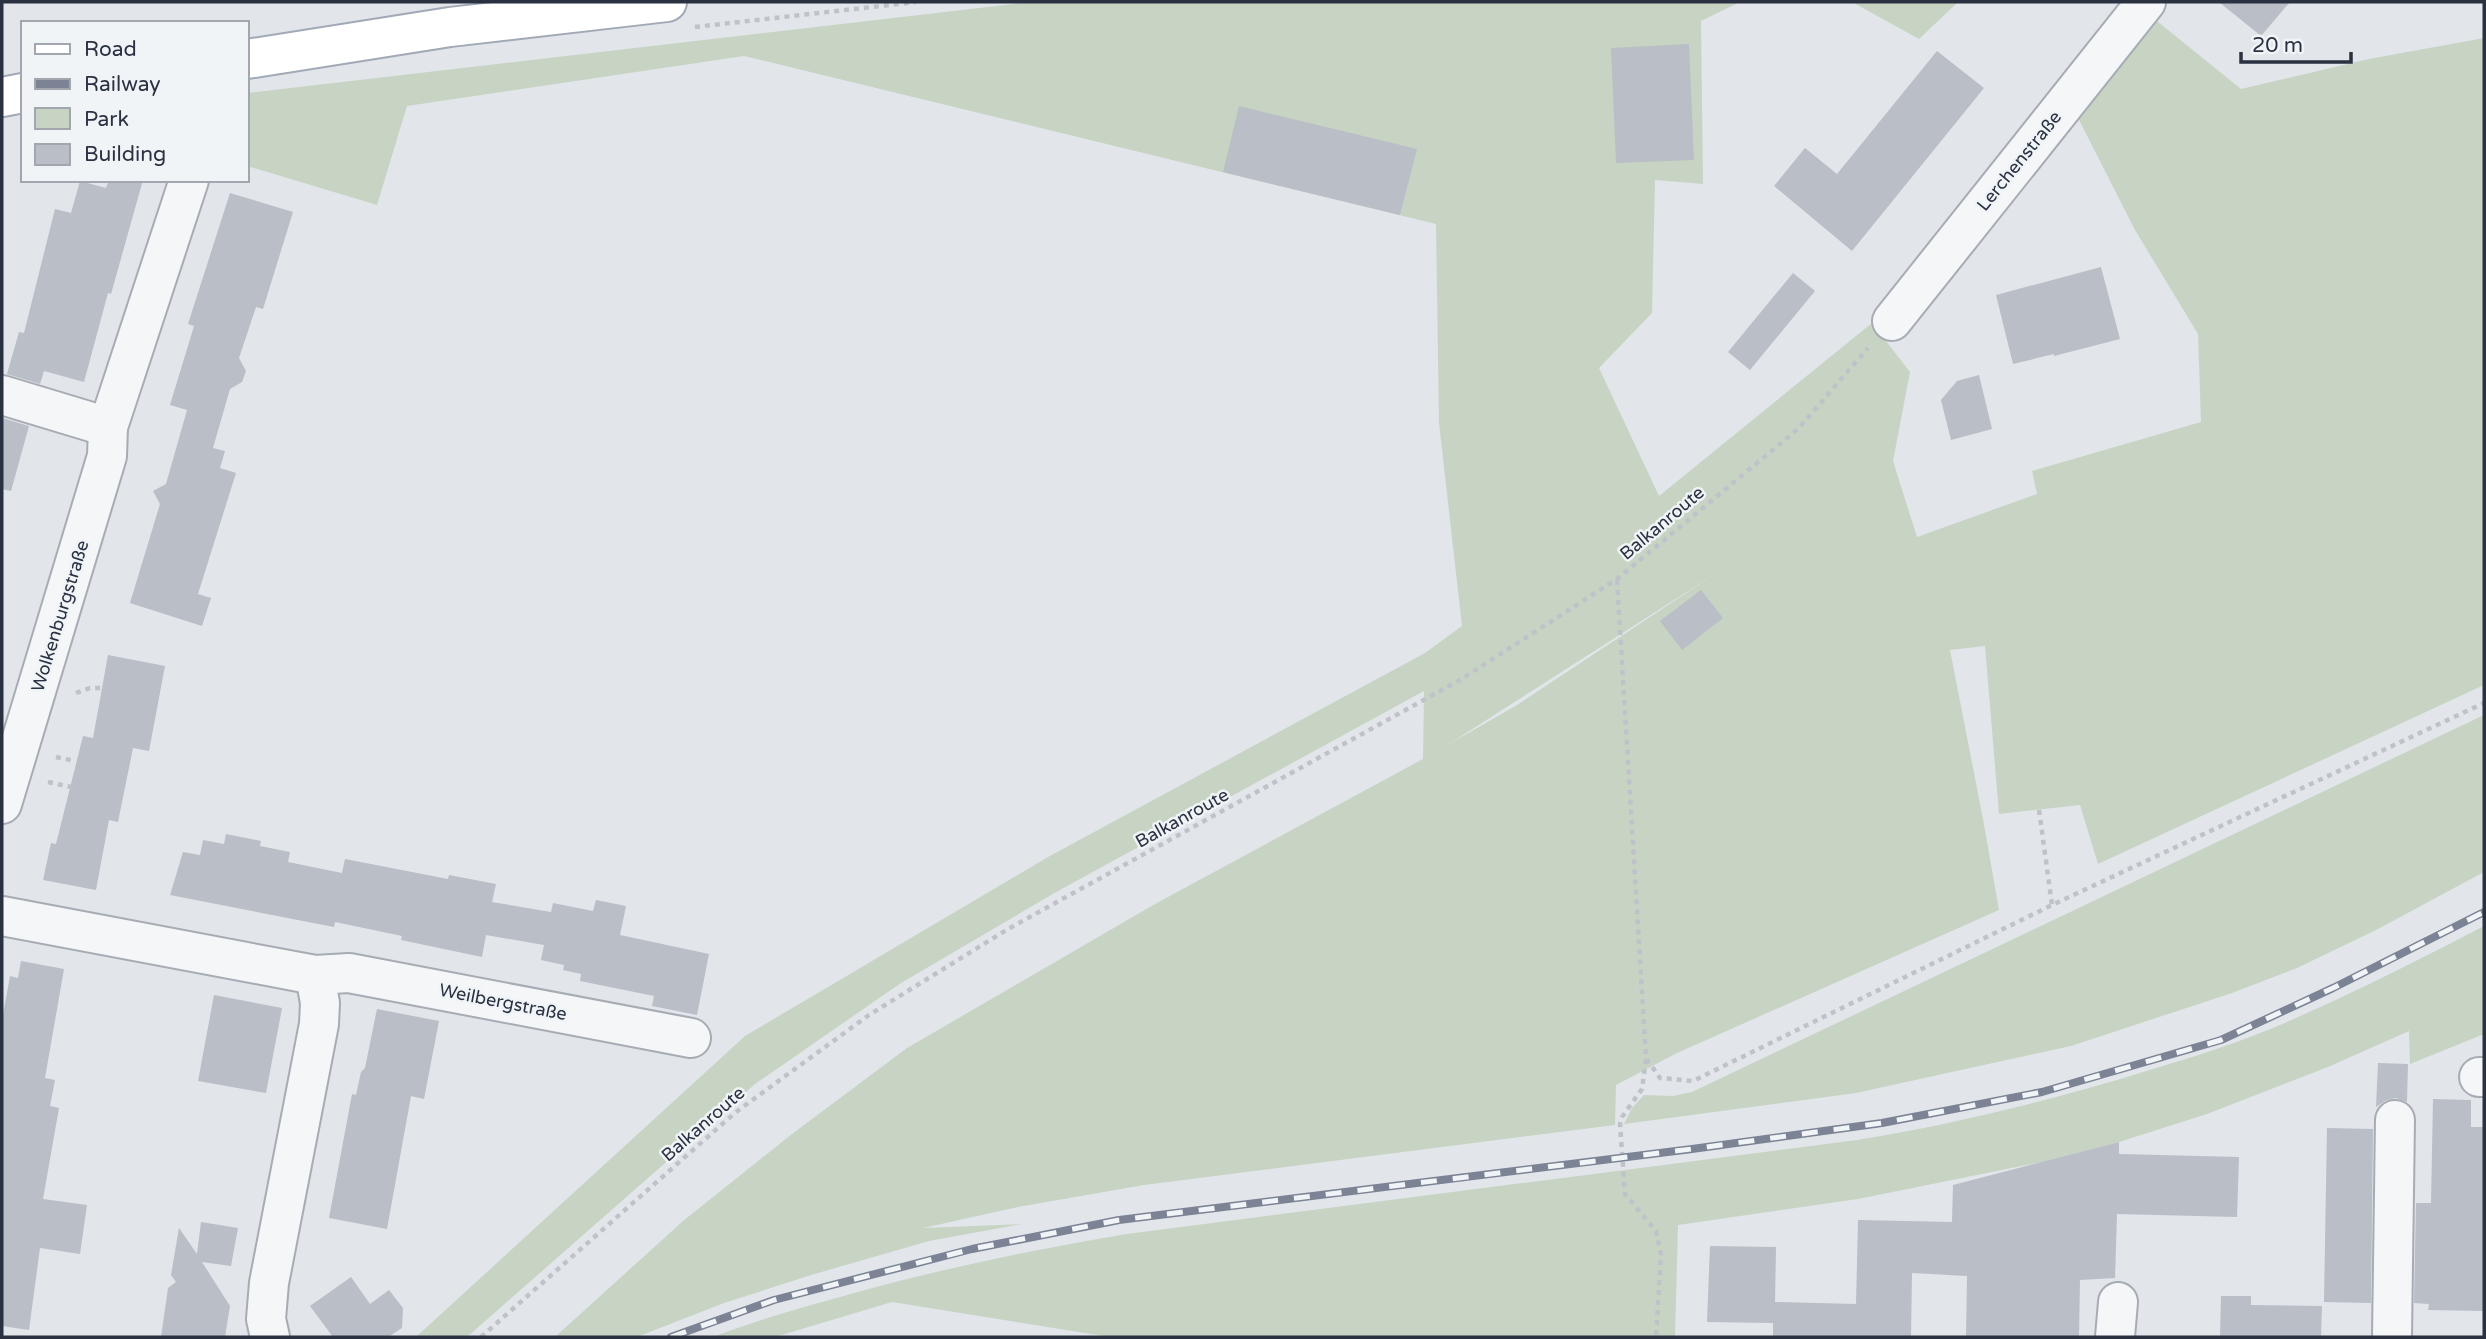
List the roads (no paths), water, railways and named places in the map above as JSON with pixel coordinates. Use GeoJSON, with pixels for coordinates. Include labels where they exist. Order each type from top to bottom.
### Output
{"type":"FeatureCollection","features":[{"type":"Feature","properties":{"kind":"main road"},"geometry":{"type":"LineString","coordinates":[[248,59],[450,27],[667,2]]}},
{"type":"Feature","properties":{"kind":"main road"},"geometry":{"type":"LineString","coordinates":[[2,97],[21,93]]}},
{"type":"Feature","properties":{"kind":"street","name":"Lerchenstraße"},"geometry":{"type":"LineString","coordinates":[[1892,321],[2146,2]]}},
{"type":"Feature","properties":{"kind":"street","name":"Wolkenburgstraße"},"geometry":{"type":"LineString","coordinates":[[2,804],[107,456],[108,426],[188,182]]}},
{"type":"Feature","properties":{"kind":"street"},"geometry":{"type":"LineString","coordinates":[[2,395],[108,426]]}},
{"type":"Feature","properties":{"kind":"street","name":"Weilbergstraße"},"geometry":{"type":"LineString","coordinates":[[2,916],[315,975],[349,973],[691,1038]]}},
{"type":"Feature","properties":{"kind":"street"},"geometry":{"type":"LineString","coordinates":[[270,1337],[266,1319],[269,1283],[319,1024],[320,1003],[315,975]]}},
{"type":"Feature","properties":{"kind":"street"},"geometry":{"type":"LineString","coordinates":[[2392,1337],[2395,1120]]}},
{"type":"Feature","properties":{"kind":"railway"},"geometry":{"type":"LineString","coordinates":[[671,1337],[774,1300],[972,1249],[1119,1220],[1882,1123],[2042,1092],[2221,1040],[2333,988],[2484,912]]}}]}
